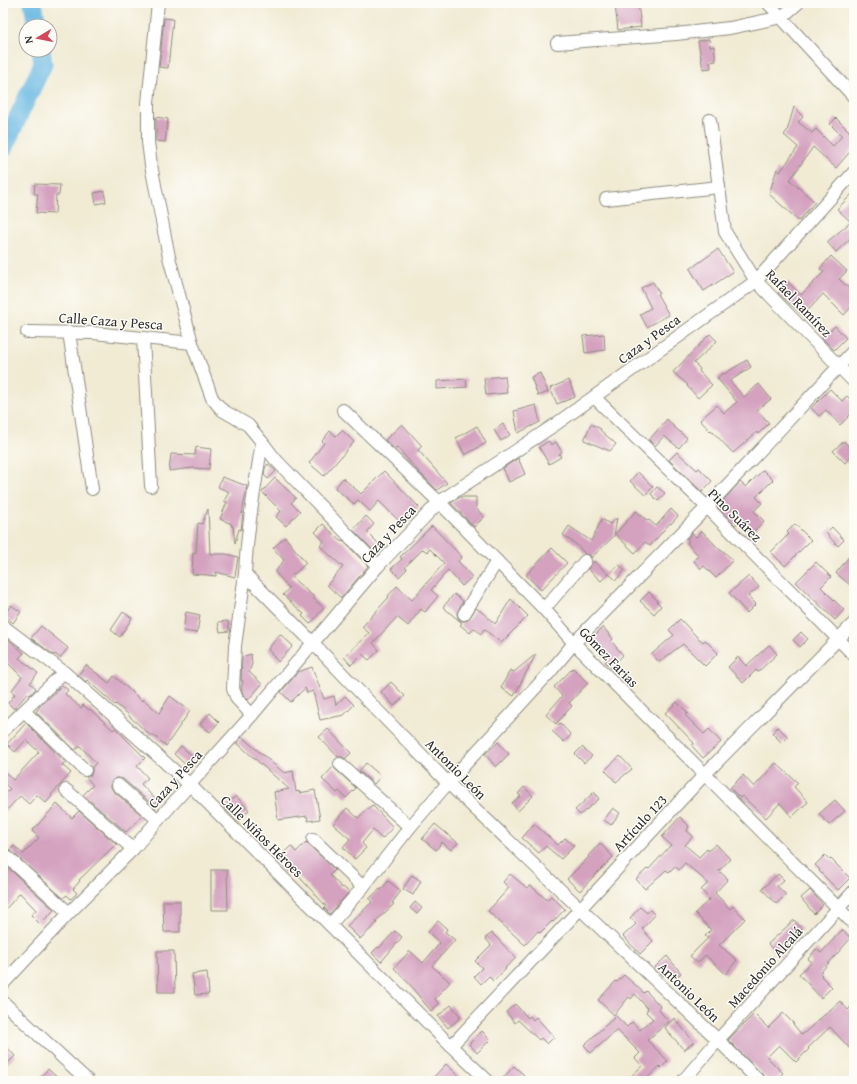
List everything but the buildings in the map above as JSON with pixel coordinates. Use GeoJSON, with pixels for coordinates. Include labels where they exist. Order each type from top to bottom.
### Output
{"type":"FeatureCollection","features":[{"type":"Feature","properties":{"kind":"street"},"geometry":{"type":"LineString","coordinates":[[158,3],[148,103],[148,142],[151,165],[169,257],[192,343],[212,398],[222,410],[248,425],[275,459],[378,566]]}},
{"type":"Feature","properties":{"kind":"street"},"geometry":{"type":"LineString","coordinates":[[768,3],[854,98]]}},
{"type":"Feature","properties":{"kind":"street"},"geometry":{"type":"LineString","coordinates":[[557,43],[676,34],[730,28],[782,17],[798,3]]}},
{"type":"Feature","properties":{"kind":"street","name":"Rafael Ramírez"},"geometry":{"type":"LineString","coordinates":[[710,120],[725,232],[756,281],[854,382]]}},
{"type":"Feature","properties":{"kind":"street","name":"Caza y Pesca"},"geometry":{"type":"LineString","coordinates":[[3,984],[69,913],[133,849],[189,784],[252,716],[378,566],[439,502],[556,424],[756,281],[854,172]]}},
{"type":"Feature","properties":{"kind":"street"},"geometry":{"type":"LineString","coordinates":[[606,198],[719,187]]}},
{"type":"Feature","properties":{"kind":"street","name":"Calle Caza y Pesca"},"geometry":{"type":"LineString","coordinates":[[27,332],[94,333],[192,343]]}},
{"type":"Feature","properties":{"kind":"street"},"geometry":{"type":"LineString","coordinates":[[69,332],[92,489]]}},
{"type":"Feature","properties":{"kind":"street"},"geometry":{"type":"LineString","coordinates":[[143,338],[151,486]]}},
{"type":"Feature","properties":{"kind":"street"},"geometry":{"type":"LineString","coordinates":[[330,925],[448,783],[550,672],[574,643],[707,507],[854,350]]}},
{"type":"Feature","properties":{"kind":"street","name":"Pino Suárez"},"geometry":{"type":"LineString","coordinates":[[594,397],[707,507],[854,655]]}},
{"type":"Feature","properties":{"kind":"street","name":"Gómez Farias"},"geometry":{"type":"LineString","coordinates":[[343,410],[439,502],[544,609],[574,643],[854,924]]}},
{"type":"Feature","properties":{"kind":"street"},"geometry":{"type":"LineString","coordinates":[[252,716],[237,699],[233,689],[235,646],[245,574],[246,550],[262,442]]}},
{"type":"Feature","properties":{"kind":"street"},"geometry":{"type":"LineString","coordinates":[[464,614],[497,561]]}},
{"type":"Feature","properties":{"kind":"street"},"geometry":{"type":"LineString","coordinates":[[544,609],[585,561]]}},
{"type":"Feature","properties":{"kind":"street","name":"Antonio León"},"geometry":{"type":"LineString","coordinates":[[245,574],[448,783],[718,1040],[759,1081]]}},
{"type":"Feature","properties":{"kind":"street","name":"Artículo 123"},"geometry":{"type":"LineString","coordinates":[[451,1046],[705,774],[854,624]]}},
{"type":"Feature","properties":{"kind":"street","name":"Calle Niños Héroes"},"geometry":{"type":"LineString","coordinates":[[3,626],[8,637],[64,672],[189,784],[451,1046],[488,1081]]}},
{"type":"Feature","properties":{"kind":"street"},"geometry":{"type":"LineString","coordinates":[[3,731],[64,672]]}},
{"type":"Feature","properties":{"kind":"street"},"geometry":{"type":"LineString","coordinates":[[24,711],[85,770]]}},
{"type":"Feature","properties":{"kind":"street"},"geometry":{"type":"LineString","coordinates":[[340,764],[410,827]]}},
{"type":"Feature","properties":{"kind":"street"},"geometry":{"type":"LineString","coordinates":[[118,785],[158,820]]}},
{"type":"Feature","properties":{"kind":"street"},"geometry":{"type":"LineString","coordinates":[[66,790],[133,849]]}},
{"type":"Feature","properties":{"kind":"street"},"geometry":{"type":"LineString","coordinates":[[313,839],[363,887]]}},
{"type":"Feature","properties":{"kind":"street"},"geometry":{"type":"LineString","coordinates":[[3,853],[69,913]]}},
{"type":"Feature","properties":{"kind":"street","name":"Macedonio Alcalá"},"geometry":{"type":"LineString","coordinates":[[683,1081],[718,1040],[854,892]]}},
{"type":"Feature","properties":{"kind":"street"},"geometry":{"type":"LineString","coordinates":[[3,1002],[88,1081]]}},
{"type":"Feature","properties":{"kind":"waterway"},"geometry":{"type":"LineString","coordinates":[[33,3],[36,18]]}},
{"type":"Feature","properties":{"kind":"waterway"},"geometry":{"type":"LineString","coordinates":[[3,149],[43,64],[42,58]]}}]}
